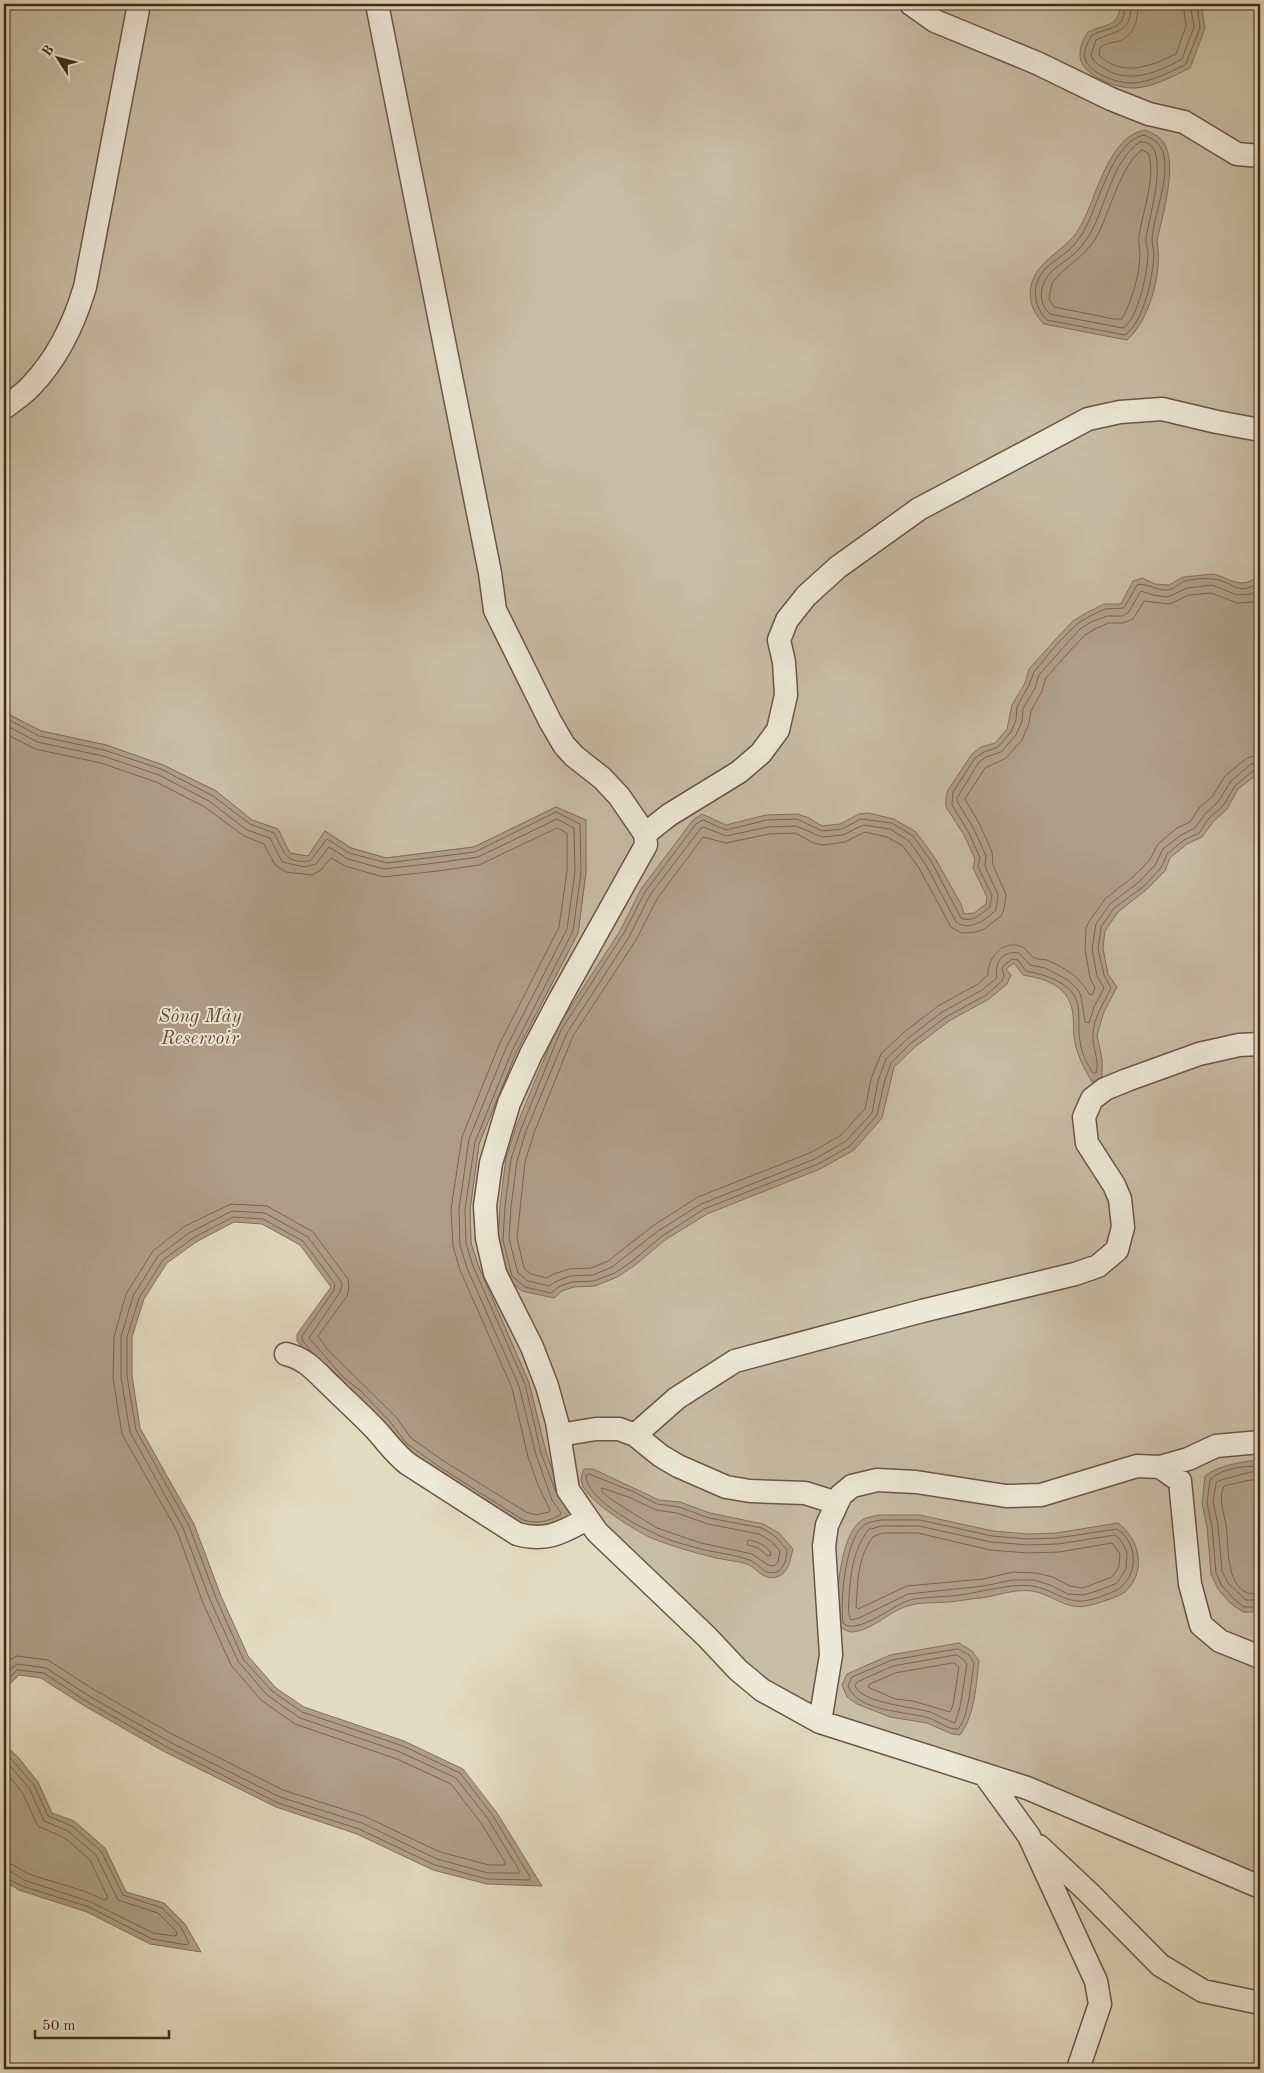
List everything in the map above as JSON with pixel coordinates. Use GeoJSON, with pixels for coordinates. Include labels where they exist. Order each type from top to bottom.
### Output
{"type":"FeatureCollection","features":[{"type":"Feature","properties":{"kind":"street"},"geometry":{"type":"LineString","coordinates":[[4,408],[31,387],[65,340],[75,319],[85,287],[139,4]]}},
{"type":"Feature","properties":{"kind":"street"},"geometry":{"type":"LineString","coordinates":[[378,4],[490,573],[495,610],[564,745],[619,796],[645,834],[646,845],[560,999],[531,1054],[509,1103],[491,1163],[485,1206],[486,1238],[495,1273],[532,1346],[547,1386],[559,1434],[568,1490],[598,1532],[707,1637],[720,1652],[762,1690],[820,1722],[1027,1788],[1260,1888]]}},
{"type":"Feature","properties":{"kind":"street"},"geometry":{"type":"LineString","coordinates":[[911,4],[935,21],[1037,63],[1111,98],[1149,114],[1184,122],[1236,154],[1260,156]]}},
{"type":"Feature","properties":{"kind":"street"},"geometry":{"type":"LineString","coordinates":[[645,834],[669,815],[739,772],[761,753],[778,730],[786,695],[784,662],[779,640],[787,620],[806,596],[838,567],[918,509],[1088,420],[1120,412],[1162,409],[1260,430]]}},
{"type":"Feature","properties":{"kind":"street"},"geometry":{"type":"LineString","coordinates":[[635,1435],[677,1398],[736,1361],[922,1311],[1075,1274],[1098,1266],[1117,1250],[1123,1227],[1120,1199],[1114,1184],[1087,1143],[1084,1117],[1092,1099],[1105,1089],[1199,1054],[1260,1044]]}},
{"type":"Feature","properties":{"kind":"street"},"geometry":{"type":"LineString","coordinates":[[286,1354],[302,1359],[311,1365],[380,1434],[395,1454],[517,1534],[533,1538],[549,1536],[587,1519]]}},
{"type":"Feature","properties":{"kind":"street"},"geometry":{"type":"LineString","coordinates":[[559,1434],[596,1429],[619,1429],[635,1435],[661,1456],[726,1487],[758,1492],[805,1493],[838,1503]]}},
{"type":"Feature","properties":{"kind":"street"},"geometry":{"type":"LineString","coordinates":[[820,1722],[831,1655],[824,1546],[827,1525],[841,1495],[852,1486],[877,1480],[916,1482],[1006,1496],[1041,1495],[1137,1466],[1160,1467],[1188,1460],[1216,1446],[1260,1442]]}},
{"type":"Feature","properties":{"kind":"street"},"geometry":{"type":"LineString","coordinates":[[1160,1467],[1180,1481],[1190,1584],[1201,1625],[1220,1641],[1260,1656]]}},
{"type":"Feature","properties":{"kind":"street"},"geometry":{"type":"LineString","coordinates":[[984,1774],[1029,1836],[1160,1965],[1203,1991],[1260,2003]]}},
{"type":"Feature","properties":{"kind":"street"},"geometry":{"type":"LineString","coordinates":[[1029,1836],[1096,1981],[1100,2004],[1078,2069]]}},
{"type":"Feature","properties":{"kind":"shaded area"},"geometry":{"type":"Polygon","coordinates":[[[4,4],[1260,4],[1260,1881],[852,1726],[765,1685],[555,1478],[546,1452],[529,1383],[478,1265],[471,1243],[470,1209],[479,1144],[516,1053],[578,933],[586,872],[585,820],[556,807],[474,847],[386,858],[351,848],[325,831],[308,857],[289,853],[278,829],[252,820],[216,791],[163,765],[106,745],[41,731],[4,712],[4,4]]]}},
{"type":"Feature","properties":{"kind":"water"},"geometry":{"type":"Polygon","coordinates":[[[1120,4],[1201,4],[1205,28],[1190,68],[1156,83],[1142,87],[1127,88],[1100,79],[1085,68],[1081,61],[1080,53],[1082,42],[1088,32],[1111,24],[1114,21],[1119,12],[1120,4]]]}},
{"type":"Feature","properties":{"kind":"water"},"geometry":{"type":"Polygon","coordinates":[[[1145,130],[1156,135],[1164,143],[1170,164],[1168,191],[1157,241],[1158,266],[1156,280],[1153,294],[1142,320],[1127,340],[1044,324],[1037,316],[1031,302],[1030,292],[1034,277],[1046,261],[1076,234],[1105,169],[1122,143],[1132,135],[1145,130]]]}},
{"type":"Feature","properties":{"kind":"water"},"geometry":{"type":"Polygon","coordinates":[[[1214,574],[1242,583],[1260,576],[1260,772],[1238,789],[1227,809],[1213,822],[1202,837],[1187,844],[1170,858],[1165,871],[1146,890],[1118,912],[1105,931],[1103,948],[1108,974],[1117,987],[1104,1012],[1097,1035],[1102,1059],[1102,1077],[1092,1082],[1084,1068],[1074,1040],[1071,1005],[1062,991],[1049,982],[1023,975],[1014,963],[1006,969],[1011,975],[1007,984],[989,999],[949,1021],[915,1047],[894,1067],[882,1118],[854,1150],[820,1169],[707,1214],[665,1240],[634,1266],[617,1277],[595,1286],[574,1287],[562,1291],[554,1298],[522,1291],[507,1278],[498,1240],[500,1206],[506,1158],[516,1127],[557,1028],[620,931],[641,889],[693,820],[702,814],[726,825],[766,815],[798,814],[822,826],[840,824],[859,814],[868,813],[894,819],[916,832],[935,858],[961,904],[964,914],[974,913],[986,904],[987,897],[973,868],[975,859],[964,835],[946,807],[946,797],[948,790],[972,754],[981,747],[995,743],[1007,729],[1012,705],[1025,683],[1029,669],[1073,621],[1104,604],[1121,604],[1133,581],[1142,578],[1155,584],[1169,585],[1183,577],[1214,574]]]}},
{"type":"Feature","properties":{"kind":"water","name":"Sông Mây Reservoir"},"geometry":{"type":"Polygon","coordinates":[[[4,712],[41,731],[106,745],[163,765],[216,791],[252,820],[278,829],[290,853],[308,856],[325,831],[351,848],[386,858],[474,847],[556,807],[586,820],[586,872],[578,933],[516,1053],[479,1144],[470,1209],[471,1243],[478,1265],[529,1383],[546,1452],[555,1478],[579,1519],[534,1534],[431,1476],[314,1363],[297,1341],[297,1335],[300,1330],[331,1287],[300,1245],[262,1224],[234,1222],[196,1242],[167,1263],[144,1299],[132,1337],[132,1375],[140,1428],[194,1524],[221,1596],[248,1656],[276,1688],[304,1707],[404,1741],[463,1769],[497,1813],[542,1886],[487,1884],[433,1870],[357,1834],[276,1807],[163,1751],[83,1705],[41,1678],[19,1675],[4,1690],[4,712]]]}},
{"type":"Feature","properties":{"kind":"water"},"geometry":{"type":"Polygon","coordinates":[[[1260,1461],[1260,1612],[1243,1612],[1230,1603],[1218,1589],[1211,1574],[1207,1527],[1202,1503],[1205,1476],[1231,1464],[1260,1461]]]}},
{"type":"Feature","properties":{"kind":"water"},"geometry":{"type":"Polygon","coordinates":[[[584,1469],[593,1469],[659,1500],[680,1502],[710,1513],[763,1524],[779,1533],[793,1549],[788,1566],[781,1575],[772,1578],[764,1576],[747,1564],[693,1552],[646,1536],[593,1499],[581,1482],[584,1469]]]}},
{"type":"Feature","properties":{"kind":"water"},"geometry":{"type":"Polygon","coordinates":[[[880,1515],[920,1515],[993,1531],[1028,1534],[1056,1533],[1118,1523],[1126,1530],[1136,1547],[1138,1566],[1132,1584],[1125,1592],[1090,1605],[1072,1606],[1032,1591],[1015,1591],[987,1597],[911,1605],[896,1611],[868,1628],[853,1632],[839,1626],[838,1586],[840,1570],[848,1540],[854,1528],[864,1519],[880,1515]]]}},
{"type":"Feature","properties":{"kind":"water"},"geometry":{"type":"Polygon","coordinates":[[[959,1643],[972,1651],[979,1661],[972,1709],[960,1735],[952,1734],[927,1723],[890,1717],[857,1704],[847,1697],[842,1685],[847,1674],[890,1655],[959,1643]]]}},
{"type":"Feature","properties":{"kind":"water"},"geometry":{"type":"Polygon","coordinates":[[[4,1744],[18,1757],[38,1782],[52,1813],[74,1821],[105,1848],[126,1892],[164,1903],[185,1924],[201,1952],[150,1944],[87,1912],[19,1890],[4,1881],[4,1744]]]}}]}
